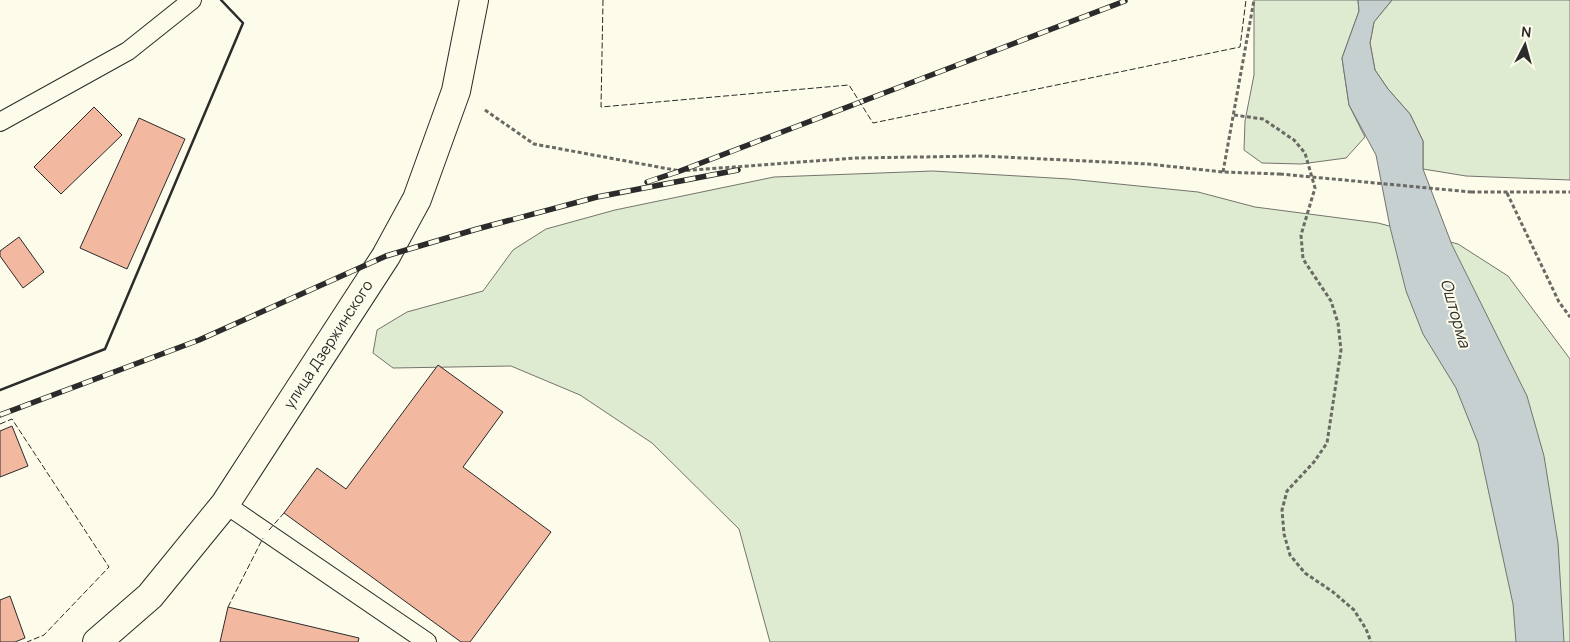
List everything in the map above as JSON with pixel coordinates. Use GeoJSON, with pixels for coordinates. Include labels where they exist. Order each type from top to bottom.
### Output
{"type":"FeatureCollection","features":[{"type":"Feature","properties":{"kind":"street","name":"улица Дзержинского"},"geometry":{"type":"LineString","coordinates":[[97,642],[150,596],[225,504],[386,256],[417,199],[456,91],[474,0]]}},
{"type":"Feature","properties":{"kind":"lane"},"geometry":{"type":"LineString","coordinates":[[0,122],[128,51],[192,0]]}},
{"type":"Feature","properties":{"kind":"lane"},"geometry":{"type":"LineString","coordinates":[[225,504],[427,642]]}},
{"type":"Feature","properties":{"kind":"path"},"geometry":{"type":"LineString","coordinates":[[1223,172],[1254,0]]}},
{"type":"Feature","properties":{"kind":"path"},"geometry":{"type":"LineString","coordinates":[[456,91],[534,144],[680,171],[854,158],[982,156],[1148,164],[1471,192],[1570,192]]}},
{"type":"Feature","properties":{"kind":"path"},"geometry":{"type":"LineString","coordinates":[[1234,114],[1264,119],[1294,140],[1305,153],[1315,188],[1301,235],[1303,259],[1331,301],[1338,323],[1341,350],[1327,443],[1314,462],[1287,492],[1282,510],[1284,534],[1290,555],[1305,574],[1333,592],[1354,610],[1366,629],[1371,642]]}},
{"type":"Feature","properties":{"kind":"path"},"geometry":{"type":"LineString","coordinates":[[1506,193],[1559,302],[1570,317]]}},
{"type":"Feature","properties":{"kind":"green space"},"geometry":{"type":"Polygon","coordinates":[[[1254,0],[1358,0],[1359,11],[1342,58],[1349,105],[1365,137],[1346,158],[1301,164],[1262,163],[1244,150],[1245,121],[1254,75],[1254,0]]]}},
{"type":"Feature","properties":{"kind":"green space"},"geometry":{"type":"Polygon","coordinates":[[[1392,0],[1570,0],[1570,180],[1466,176],[1423,169],[1423,141],[1410,114],[1388,89],[1375,70],[1370,43],[1374,22],[1392,0]]]}},
{"type":"Feature","properties":{"kind":"green space"},"geometry":{"type":"Polygon","coordinates":[[[933,171],[1069,179],[1198,192],[1255,207],[1378,223],[1458,244],[1508,276],[1570,359],[1570,642],[770,642],[739,529],[652,443],[580,395],[511,366],[393,368],[373,353],[377,330],[407,312],[483,291],[513,250],[546,229],[615,210],[774,177],[933,171]]]}},
{"type":"Feature","properties":{"kind":"water","name":"Ошторма"},"geometry":{"type":"Polygon","coordinates":[[[1358,0],[1392,0],[1374,22],[1370,43],[1375,70],[1388,89],[1410,114],[1423,141],[1423,169],[1452,245],[1527,396],[1544,456],[1558,543],[1564,642],[1516,642],[1513,604],[1478,443],[1456,388],[1423,334],[1406,291],[1390,227],[1376,155],[1349,105],[1342,58],[1359,11],[1358,0]]]}},
{"type":"Feature","properties":{"kind":"building"},"geometry":{"type":"Polygon","coordinates":[[[94,107],[122,135],[61,194],[34,167],[94,107]]]}},
{"type":"Feature","properties":{"kind":"building"},"geometry":{"type":"Polygon","coordinates":[[[139,118],[185,139],[127,269],[80,248],[139,118]]]}},
{"type":"Feature","properties":{"kind":"building"},"geometry":{"type":"Polygon","coordinates":[[[19,237],[44,272],[23,288],[0,256],[0,251],[19,237]]]}},
{"type":"Feature","properties":{"kind":"building"},"geometry":{"type":"Polygon","coordinates":[[[438,365],[503,412],[463,467],[551,532],[470,642],[461,642],[284,513],[317,468],[346,489],[438,365]]]}},
{"type":"Feature","properties":{"kind":"building"},"geometry":{"type":"Polygon","coordinates":[[[12,426],[28,466],[0,477],[0,431],[12,426]]]}},
{"type":"Feature","properties":{"kind":"building"},"geometry":{"type":"Polygon","coordinates":[[[10,596],[25,638],[15,642],[0,642],[0,600],[10,596]]]}},
{"type":"Feature","properties":{"kind":"building"},"geometry":{"type":"Polygon","coordinates":[[[228,607],[359,638],[358,642],[220,642],[228,607]]]}},
{"type":"Feature","properties":{"kind":"railway"},"geometry":{"type":"LineString","coordinates":[[647,182],[1125,1]]}},
{"type":"Feature","properties":{"kind":"railway"},"geometry":{"type":"LineString","coordinates":[[0,415],[199,340],[386,256],[597,197],[738,170]]}},
{"type":"Feature","properties":{"kind":"fence"},"geometry":{"type":"LineString","coordinates":[[603,0],[601,107],[849,85],[873,123],[1240,47],[1246,0]]}},
{"type":"Feature","properties":{"kind":"fence"},"geometry":{"type":"LineString","coordinates":[[0,424],[12,419],[109,567],[44,635],[27,642]]}},
{"type":"Feature","properties":{"kind":"fence"},"geometry":{"type":"LineString","coordinates":[[269,530],[284,513]]}},
{"type":"Feature","properties":{"kind":"fence"},"geometry":{"type":"LineString","coordinates":[[228,607],[263,538]]}},
{"type":"Feature","properties":{"kind":"wall"},"geometry":{"type":"LineString","coordinates":[[0,390],[105,349],[243,23],[221,0]]}}]}
